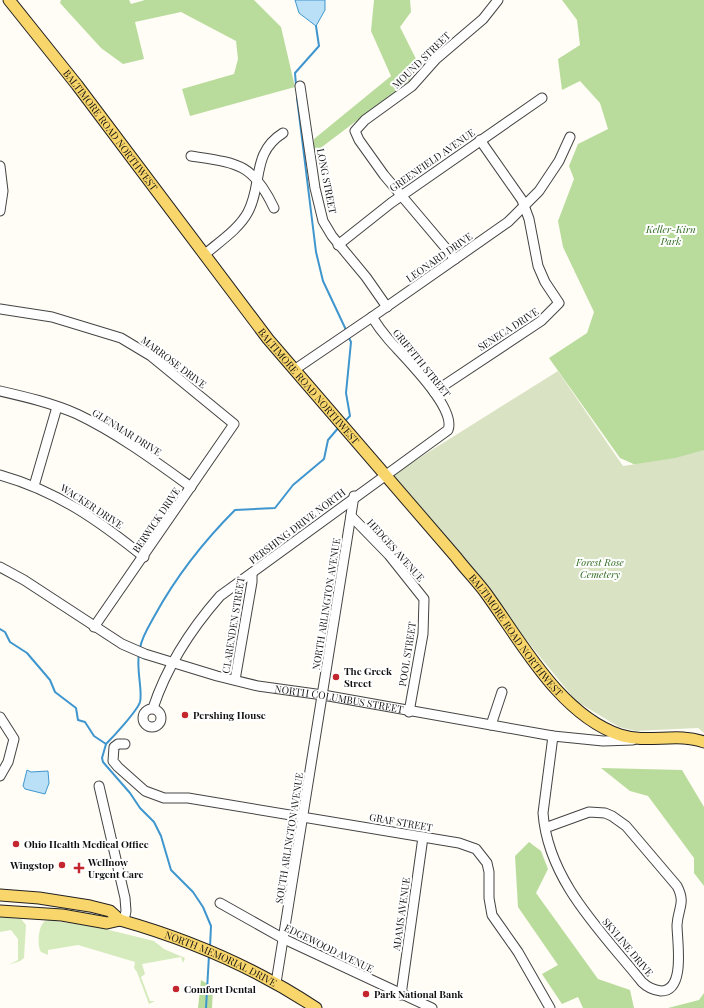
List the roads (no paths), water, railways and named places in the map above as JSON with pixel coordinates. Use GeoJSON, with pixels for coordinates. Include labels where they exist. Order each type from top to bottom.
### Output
{"type":"FeatureCollection","features":[{"type":"Feature","properties":{"kind":"main road","name":"BALTIMORE ROAD NORTHWEST"},"geometry":{"type":"LineString","coordinates":[[9,0],[77,85],[204,255],[294,370],[484,591],[531,658],[567,698],[594,722],[618,734],[638,739]]}},
{"type":"Feature","properties":{"kind":"main road","name":"NORTH COLUMBUS STREET"},"geometry":{"type":"LineString","coordinates":[[638,739],[690,738],[704,742]]}},
{"type":"Feature","properties":{"kind":"main road","name":"NORTH MEMORIAL DRIVE"},"geometry":{"type":"LineString","coordinates":[[0,895],[39,898],[90,906],[110,911],[122,921],[199,945],[226,957],[276,983],[316,1008]]}},
{"type":"Feature","properties":{"kind":"main road","name":"NORTH MEMORIAL DRIVE"},"geometry":{"type":"LineString","coordinates":[[0,911],[62,915],[107,923],[122,921]]}},
{"type":"Feature","properties":{"kind":"street","name":"MOUND STREET"},"geometry":{"type":"LineString","coordinates":[[402,195],[373,161],[355,132],[365,120],[412,86],[436,59],[483,19],[498,0]]}},
{"type":"Feature","properties":{"kind":"street","name":"LONG STREET"},"geometry":{"type":"LineString","coordinates":[[300,86],[318,202],[323,221],[338,244],[366,277],[387,307]]}},
{"type":"Feature","properties":{"kind":"street","name":"GREENFIELD AVENUE"},"geometry":{"type":"LineString","coordinates":[[338,244],[402,195],[542,98]]}},
{"type":"Feature","properties":{"kind":"street"},"geometry":{"type":"LineString","coordinates":[[204,255],[244,218],[251,204],[259,164],[272,142],[283,133]]}},
{"type":"Feature","properties":{"kind":"street","name":"LEONARD DRIVE"},"geometry":{"type":"LineString","coordinates":[[294,370],[372,318],[508,222],[525,207],[550,177],[570,137]]}},
{"type":"Feature","properties":{"kind":"street","name":"SENECA DRIVE"},"geometry":{"type":"LineString","coordinates":[[434,392],[540,321],[559,303],[545,282],[538,266],[525,207],[516,190],[480,140]]}},
{"type":"Feature","properties":{"kind":"street"},"geometry":{"type":"LineString","coordinates":[[191,156],[232,163],[248,170],[257,178],[268,194],[274,208]]}},
{"type":"Feature","properties":{"kind":"street"},"geometry":{"type":"LineString","coordinates":[[0,166],[3,186],[0,206]]}},
{"type":"Feature","properties":{"kind":"street"},"geometry":{"type":"LineString","coordinates":[[402,195],[455,259]]}},
{"type":"Feature","properties":{"kind":"street","name":"MARROSE DRIVE"},"geometry":{"type":"LineString","coordinates":[[0,309],[52,317],[120,338],[151,356],[234,424]]}},
{"type":"Feature","properties":{"kind":"street","name":"GRIFFITH STREET"},"geometry":{"type":"LineString","coordinates":[[372,318],[387,338],[434,392],[445,409],[450,425]]}},
{"type":"Feature","properties":{"kind":"street","name":"GLENMAR DRIVE"},"geometry":{"type":"LineString","coordinates":[[0,391],[58,407],[75,414],[106,430],[191,487]]}},
{"type":"Feature","properties":{"kind":"street"},"geometry":{"type":"LineString","coordinates":[[34,486],[58,407]]}},
{"type":"Feature","properties":{"kind":"street","name":"BERWICK DRIVE"},"geometry":{"type":"LineString","coordinates":[[94,627],[144,557],[234,424]]}},
{"type":"Feature","properties":{"kind":"street","name":"PERSHING DRIVE NORTH"},"geometry":{"type":"LineString","coordinates":[[153,708],[168,668],[198,623],[220,596],[354,496],[442,435],[450,425]]}},
{"type":"Feature","properties":{"kind":"street","name":"WACKER DRIVE"},"geometry":{"type":"LineString","coordinates":[[0,475],[34,486],[66,500],[114,533],[144,557]]}},
{"type":"Feature","properties":{"kind":"street","name":"NORTH ARLINGTON AVENUE"},"geometry":{"type":"LineString","coordinates":[[323,695],[354,496]]}},
{"type":"Feature","properties":{"kind":"street","name":"HEDGES AVENUE"},"geometry":{"type":"LineString","coordinates":[[351,516],[389,555],[424,599]]}},
{"type":"Feature","properties":{"kind":"street","name":"NORTH COLUMBUS STREET"},"geometry":{"type":"LineString","coordinates":[[0,567],[24,580],[94,627],[139,651],[235,680],[258,686],[323,695],[409,712],[553,736],[603,741],[638,739]]}},
{"type":"Feature","properties":{"kind":"street","name":"CLARENDEN STREET"},"geometry":{"type":"LineString","coordinates":[[235,680],[252,582],[252,573]]}},
{"type":"Feature","properties":{"kind":"street","name":"POOL STREET"},"geometry":{"type":"LineString","coordinates":[[409,712],[423,634],[424,599]]}},
{"type":"Feature","properties":{"kind":"street"},"geometry":{"type":"LineString","coordinates":[[491,725],[502,692]]}},
{"type":"Feature","properties":{"kind":"street","name":"SOUTH ARLINGTON AVENUE"},"geometry":{"type":"LineString","coordinates":[[276,983],[323,695]]}},
{"type":"Feature","properties":{"kind":"street"},"geometry":{"type":"LineString","coordinates":[[0,717],[14,739],[8,762],[0,776]]}},
{"type":"Feature","properties":{"kind":"street","name":"SKYLINE DRIVE"},"geometry":{"type":"LineString","coordinates":[[544,828],[588,812],[605,813],[612,816],[626,826],[677,886],[682,898],[677,924],[678,970],[675,982],[668,989],[656,990],[648,987],[642,982],[582,909],[557,864],[544,828],[544,804],[553,736]]}},
{"type":"Feature","properties":{"kind":"street","name":"GRAF STREET"},"geometry":{"type":"LineString","coordinates":[[124,744],[116,744],[113,752],[113,761],[144,791],[164,798],[188,798],[459,843],[476,849],[482,855],[489,872],[489,898],[492,916],[521,957],[550,1008]]}},
{"type":"Feature","properties":{"kind":"street"},"geometry":{"type":"LineString","coordinates":[[99,786],[125,898],[126,911],[122,921]]}},
{"type":"Feature","properties":{"kind":"street","name":"ADAMS AVENUE"},"geometry":{"type":"LineString","coordinates":[[401,995],[423,837]]}},
{"type":"Feature","properties":{"kind":"street","name":"EDGEWOOD AVENUE"},"geometry":{"type":"LineString","coordinates":[[220,903],[284,939],[401,995],[432,1008]]}},
{"type":"Feature","properties":{"kind":"water"},"geometry":{"type":"Polygon","coordinates":[[[295,0],[325,0],[325,10],[316,26],[299,13],[295,0]]]}},
{"type":"Feature","properties":{"kind":"water"},"geometry":{"type":"Polygon","coordinates":[[[27,770],[31,772],[48,771],[49,783],[45,794],[25,789],[23,786],[27,770]]]}},
{"type":"Feature","properties":{"kind":"waterway"},"geometry":{"type":"LineString","coordinates":[[296,85],[295,73],[319,46],[316,26]]}},
{"type":"Feature","properties":{"kind":"waterway"},"geometry":{"type":"LineString","coordinates":[[297,98],[316,252],[323,281],[347,332]]}},
{"type":"Feature","properties":{"kind":"waterway"},"geometry":{"type":"LineString","coordinates":[[344,422],[350,416],[346,393],[351,342],[348,336]]}},
{"type":"Feature","properties":{"kind":"waterway"},"geometry":{"type":"LineString","coordinates":[[140,648],[142,639],[163,600],[191,560],[212,534],[235,510],[275,508],[293,485],[324,459],[328,440],[339,427]]}},
{"type":"Feature","properties":{"kind":"waterway"},"geometry":{"type":"LineString","coordinates":[[0,629],[5,632],[10,642],[27,653],[50,680],[55,692],[76,708],[78,720],[85,722],[94,736],[106,744],[102,758],[103,762],[130,793],[140,808],[154,822],[161,836],[171,870],[193,892],[203,907],[211,926],[210,947]]}},
{"type":"Feature","properties":{"kind":"waterway"},"geometry":{"type":"LineString","coordinates":[[106,744],[130,717],[140,702],[141,692],[138,666],[139,654]]}},
{"type":"Feature","properties":{"kind":"waterway"},"geometry":{"type":"LineString","coordinates":[[206,1008],[209,955]]}},
{"type":"Feature","properties":{"kind":"place","name":"The Greek Street"},"geometry":{"type":"Point","coordinates":[336,677]}},
{"type":"Feature","properties":{"kind":"place","name":"Pershing House"},"geometry":{"type":"Point","coordinates":[185,715]}},
{"type":"Feature","properties":{"kind":"place","name":"Ohio Health Medical Office"},"geometry":{"type":"Point","coordinates":[16,844]}},
{"type":"Feature","properties":{"kind":"place","name":"Wingstop"},"geometry":{"type":"Point","coordinates":[62,865]}},
{"type":"Feature","properties":{"kind":"place","name":"Wellnow Urgent Care"},"geometry":{"type":"Point","coordinates":[79,868]}},
{"type":"Feature","properties":{"kind":"place","name":"Comfort Dental"},"geometry":{"type":"Point","coordinates":[176,989]}},
{"type":"Feature","properties":{"kind":"place","name":"Park National Bank"},"geometry":{"type":"Point","coordinates":[366,994]}},
{"type":"Feature","properties":{"kind":"park label","name":"Keller-Kirn Park"},"geometry":{"type":"Point","coordinates":[671,234]}},
{"type":"Feature","properties":{"kind":"park label","name":"Forest Rose Cemetery"},"geometry":{"type":"Point","coordinates":[600,568]}}]}
